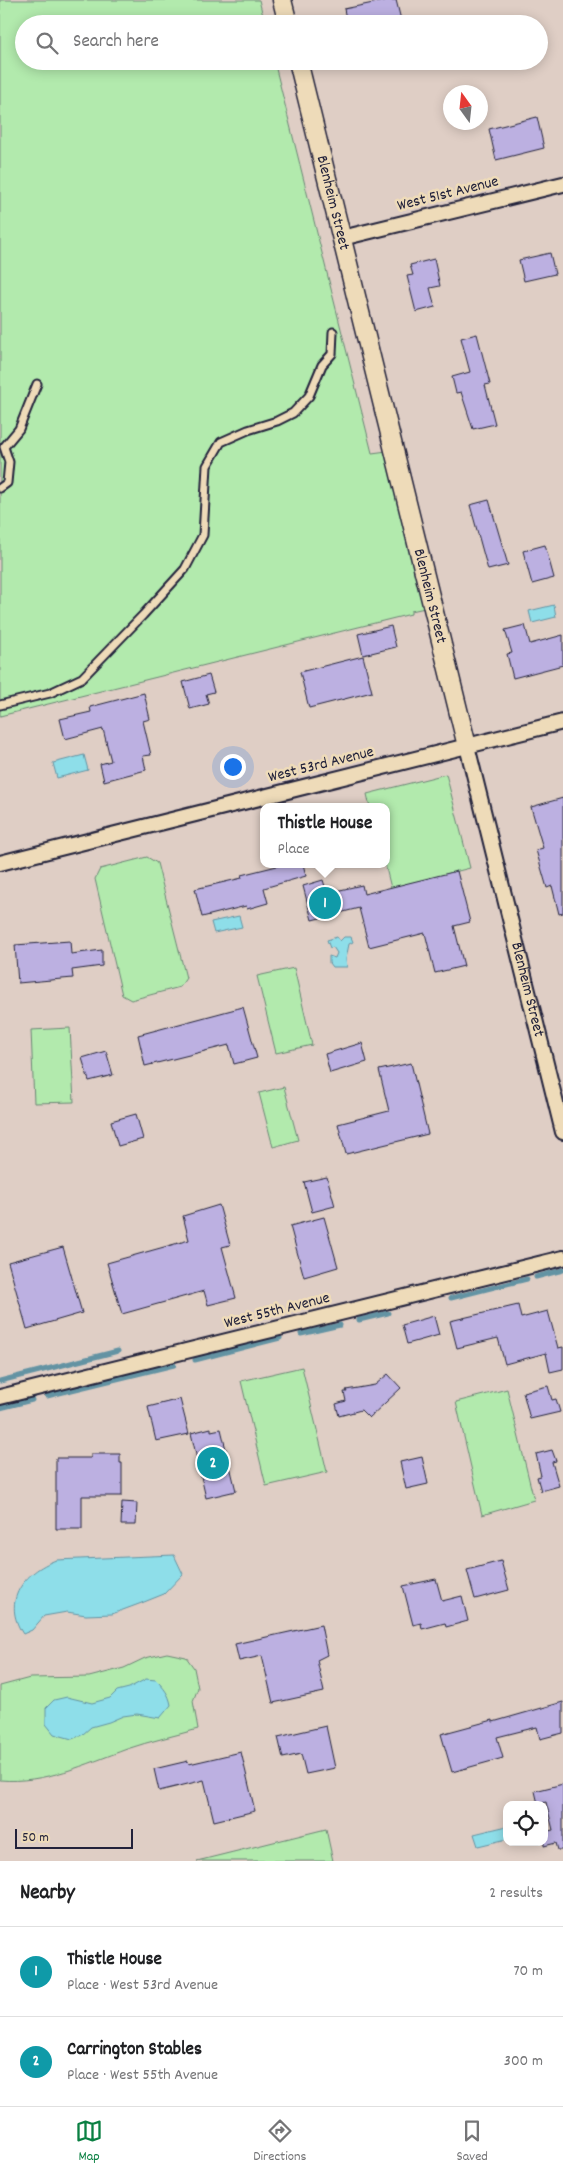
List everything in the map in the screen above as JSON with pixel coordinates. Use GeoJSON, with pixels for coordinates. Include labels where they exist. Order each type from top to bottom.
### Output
{"type":"FeatureCollection","features":[{"type":"Feature","properties":{"kind":"street"},"geometry":{"type":"LineString","coordinates":[[282,0],[286,15]]}},
{"type":"Feature","properties":{"kind":"street","name":"Blenheim Street"},"geometry":{"type":"LineString","coordinates":[[300,70],[563,1132]]}},
{"type":"Feature","properties":{"kind":"street","name":"West 51st Avenue"},"geometry":{"type":"LineString","coordinates":[[342,238],[563,184]]}},
{"type":"Feature","properties":{"kind":"street","name":"West 53rd Avenue"},"geometry":{"type":"LineString","coordinates":[[0,863],[563,722]]}},
{"type":"Feature","properties":{"kind":"street","name":"West 55th Avenue"},"geometry":{"type":"LineString","coordinates":[[0,1397],[563,1258]]}},
{"type":"Feature","properties":{"kind":"lane"},"geometry":{"type":"LineString","coordinates":[[0,705],[50,693],[82,678],[185,569],[203,536],[207,466],[221,442],[293,413],[309,396],[322,365],[332,354],[333,332]]}},
{"type":"Feature","properties":{"kind":"lane"},"geometry":{"type":"LineString","coordinates":[[0,488],[7,484],[9,462],[4,447],[18,428],[37,384]]}},
{"type":"Feature","properties":{"kind":"green space"},"geometry":{"type":"Polygon","coordinates":[[[0,0],[259,0],[263,15],[15,15],[15,70],[276,70],[372,453],[387,451],[425,608],[411,611],[411,614],[0,716],[0,0]]]}},
{"type":"Feature","properties":{"kind":"green space"},"geometry":{"type":"Polygon","coordinates":[[[446,774],[470,868],[391,888],[386,868],[390,868],[390,803],[369,803],[367,794],[446,774]]]}},
{"type":"Feature","properties":{"kind":"green space"},"geometry":{"type":"Polygon","coordinates":[[[147,857],[157,863],[186,978],[180,987],[131,1000],[122,995],[95,879],[100,869],[147,857]]]}},
{"type":"Feature","properties":{"kind":"green space"},"geometry":{"type":"Polygon","coordinates":[[[294,968],[312,1045],[276,1053],[257,976],[294,968]]]}},
{"type":"Feature","properties":{"kind":"green space"},"geometry":{"type":"Polygon","coordinates":[[[70,1028],[74,1102],[34,1103],[31,1030],[70,1028]]]}},
{"type":"Feature","properties":{"kind":"green space"},"geometry":{"type":"Polygon","coordinates":[[[284,1087],[298,1140],[273,1147],[259,1093],[284,1087]]]}},
{"type":"Feature","properties":{"kind":"green space"},"geometry":{"type":"Polygon","coordinates":[[[302,1367],[327,1472],[266,1486],[241,1381],[302,1367]]]}},
{"type":"Feature","properties":{"kind":"green space"},"geometry":{"type":"Polygon","coordinates":[[[507,1389],[534,1500],[482,1515],[456,1402],[507,1389]]]}},
{"type":"Feature","properties":{"kind":"green space"},"geometry":{"type":"Polygon","coordinates":[[[167,1653],[186,1657],[194,1668],[198,1688],[193,1701],[198,1729],[136,1746],[65,1772],[33,1779],[0,1780],[0,1686],[30,1678],[89,1677],[124,1668],[145,1658],[167,1653]]]}},
{"type":"Feature","properties":{"kind":"green space"},"geometry":{"type":"Polygon","coordinates":[[[326,1829],[333,1861],[197,1861],[326,1829]]]}},
{"type":"Feature","properties":{"kind":"water"},"geometry":{"type":"Polygon","coordinates":[[[554,605],[556,617],[532,623],[529,611],[554,605]]]}},
{"type":"Feature","properties":{"kind":"water"},"geometry":{"type":"Polygon","coordinates":[[[84,755],[88,770],[57,778],[53,763],[84,755]]]}},
{"type":"Feature","properties":{"kind":"water"},"geometry":{"type":"Polygon","coordinates":[[[239,916],[242,927],[214,933],[211,922],[239,916]]]}},
{"type":"Feature","properties":{"kind":"water"},"geometry":{"type":"Polygon","coordinates":[[[337,937],[340,941],[344,937],[351,937],[353,942],[349,944],[346,959],[347,967],[332,967],[329,963],[329,956],[335,958],[337,953],[333,947],[330,948],[327,940],[337,937]]]}},
{"type":"Feature","properties":{"kind":"water"},"geometry":{"type":"Polygon","coordinates":[[[174,1555],[183,1574],[164,1594],[112,1614],[86,1615],[67,1612],[44,1616],[32,1630],[23,1634],[17,1622],[14,1610],[15,1599],[19,1589],[34,1572],[44,1565],[56,1560],[174,1555]]]}},
{"type":"Feature","properties":{"kind":"water"},"geometry":{"type":"Polygon","coordinates":[[[146,1679],[156,1680],[169,1698],[171,1705],[160,1718],[137,1714],[123,1716],[91,1727],[82,1735],[72,1739],[54,1734],[46,1724],[46,1708],[54,1700],[67,1697],[92,1703],[110,1698],[117,1691],[129,1688],[146,1679]]]}},
{"type":"Feature","properties":{"kind":"water"},"geometry":{"type":"Polygon","coordinates":[[[503,1827],[503,1840],[478,1846],[474,1834],[503,1827]]]}},
{"type":"Feature","properties":{"kind":"building"},"geometry":{"type":"Polygon","coordinates":[[[396,0],[400,15],[345,15],[344,9],[396,0]]]}},
{"type":"Feature","properties":{"kind":"building"},"geometry":{"type":"Polygon","coordinates":[[[537,117],[544,148],[496,160],[489,129],[537,117]]]}},
{"type":"Feature","properties":{"kind":"building"},"geometry":{"type":"Polygon","coordinates":[[[550,253],[555,274],[524,281],[519,260],[550,253]]]}},
{"type":"Feature","properties":{"kind":"building"},"geometry":{"type":"Polygon","coordinates":[[[434,259],[440,286],[430,288],[435,307],[416,312],[407,276],[413,275],[410,265],[434,259]]]}},
{"type":"Feature","properties":{"kind":"building"},"geometry":{"type":"Polygon","coordinates":[[[477,334],[490,384],[485,385],[495,424],[473,429],[461,392],[456,393],[452,377],[470,372],[461,338],[477,334]]]}},
{"type":"Feature","properties":{"kind":"building"},"geometry":{"type":"Polygon","coordinates":[[[489,500],[508,565],[488,570],[470,505],[489,500]]]}},
{"type":"Feature","properties":{"kind":"building"},"geometry":{"type":"Polygon","coordinates":[[[545,545],[554,578],[532,584],[523,551],[545,545]]]}},
{"type":"Feature","properties":{"kind":"building"},"geometry":{"type":"Polygon","coordinates":[[[525,625],[530,644],[563,635],[563,665],[513,678],[507,654],[512,653],[505,630],[525,625]]]}},
{"type":"Feature","properties":{"kind":"building"},"geometry":{"type":"Polygon","coordinates":[[[391,626],[396,647],[363,655],[358,634],[391,626]]]}},
{"type":"Feature","properties":{"kind":"building"},"geometry":{"type":"Polygon","coordinates":[[[363,656],[372,692],[309,708],[300,672],[363,656]]]}},
{"type":"Feature","properties":{"kind":"building"},"geometry":{"type":"Polygon","coordinates":[[[209,675],[214,692],[206,694],[209,704],[190,709],[183,682],[209,675]]]}},
{"type":"Feature","properties":{"kind":"building"},"geometry":{"type":"Polygon","coordinates":[[[144,693],[150,719],[143,721],[151,755],[143,756],[146,770],[104,781],[100,764],[111,761],[103,729],[65,739],[60,719],[91,712],[90,707],[144,693]]]}},
{"type":"Feature","properties":{"kind":"building"},"geometry":{"type":"Polygon","coordinates":[[[563,798],[563,913],[559,914],[552,886],[547,888],[536,850],[543,848],[531,807],[563,798]]]}},
{"type":"Feature","properties":{"kind":"building"},"geometry":{"type":"Polygon","coordinates":[[[269,868],[304,868],[306,876],[264,888],[268,903],[247,909],[246,906],[202,917],[195,889],[242,878],[241,875],[269,868]]]}},
{"type":"Feature","properties":{"kind":"building"},"geometry":{"type":"Polygon","coordinates":[[[457,871],[470,922],[454,926],[464,966],[435,973],[425,933],[369,947],[359,908],[312,920],[303,886],[323,880],[327,893],[362,885],[364,894],[457,871]]]}},
{"type":"Feature","properties":{"kind":"building"},"geometry":{"type":"Polygon","coordinates":[[[70,941],[71,954],[102,950],[102,966],[72,970],[73,978],[18,983],[15,945],[70,941]]]}},
{"type":"Feature","properties":{"kind":"building"},"geometry":{"type":"Polygon","coordinates":[[[243,1007],[257,1058],[234,1064],[229,1045],[145,1066],[138,1035],[243,1007]]]}},
{"type":"Feature","properties":{"kind":"building"},"geometry":{"type":"Polygon","coordinates":[[[362,1043],[367,1062],[330,1073],[325,1054],[362,1043]]]}},
{"type":"Feature","properties":{"kind":"building"},"geometry":{"type":"Polygon","coordinates":[[[106,1051],[113,1075],[89,1081],[82,1058],[106,1051]]]}},
{"type":"Feature","properties":{"kind":"building"},"geometry":{"type":"Polygon","coordinates":[[[411,1063],[428,1134],[346,1154],[338,1124],[389,1111],[379,1070],[411,1063]]]}},
{"type":"Feature","properties":{"kind":"building"},"geometry":{"type":"Polygon","coordinates":[[[136,1114],[143,1139],[118,1146],[111,1121],[136,1114]]]}},
{"type":"Feature","properties":{"kind":"building"},"geometry":{"type":"Polygon","coordinates":[[[327,1177],[335,1206],[312,1212],[304,1182],[327,1177]]]}},
{"type":"Feature","properties":{"kind":"building"},"geometry":{"type":"Polygon","coordinates":[[[219,1205],[230,1245],[222,1247],[236,1298],[208,1305],[204,1291],[122,1314],[107,1263],[189,1240],[183,1216],[219,1205]]]}},
{"type":"Feature","properties":{"kind":"building"},"geometry":{"type":"Polygon","coordinates":[[[324,1217],[338,1267],[304,1277],[290,1226],[324,1217]]]}},
{"type":"Feature","properties":{"kind":"building"},"geometry":{"type":"Polygon","coordinates":[[[63,1247],[82,1313],[27,1329],[8,1262],[63,1247]]]}},
{"type":"Feature","properties":{"kind":"building"},"geometry":{"type":"Polygon","coordinates":[[[518,1305],[521,1318],[548,1311],[558,1348],[563,1347],[563,1369],[550,1372],[546,1353],[505,1364],[498,1338],[457,1348],[450,1321],[518,1305]]]}},
{"type":"Feature","properties":{"kind":"building"},"geometry":{"type":"Polygon","coordinates":[[[434,1316],[439,1335],[407,1344],[402,1325],[434,1316]]]}},
{"type":"Feature","properties":{"kind":"building"},"geometry":{"type":"Polygon","coordinates":[[[388,1374],[401,1388],[369,1418],[361,1410],[339,1416],[336,1404],[346,1401],[344,1392],[347,1392],[346,1390],[375,1385],[388,1374]]]}},
{"type":"Feature","properties":{"kind":"building"},"geometry":{"type":"Polygon","coordinates":[[[548,1386],[552,1400],[556,1399],[560,1412],[530,1419],[523,1392],[548,1386]]]}},
{"type":"Feature","properties":{"kind":"building"},"geometry":{"type":"Polygon","coordinates":[[[180,1399],[189,1434],[156,1441],[148,1407],[180,1399]]]}},
{"type":"Feature","properties":{"kind":"building"},"geometry":{"type":"Polygon","coordinates":[[[211,1428],[211,1431],[221,1429],[236,1491],[206,1498],[191,1433],[211,1428]]]}},
{"type":"Feature","properties":{"kind":"building"},"geometry":{"type":"Polygon","coordinates":[[[552,1450],[556,1461],[552,1462],[559,1486],[541,1491],[537,1477],[541,1476],[536,1454],[552,1450]]]}},
{"type":"Feature","properties":{"kind":"building"},"geometry":{"type":"Polygon","coordinates":[[[91,1454],[120,1454],[120,1463],[122,1463],[122,1496],[82,1496],[82,1529],[56,1529],[56,1458],[91,1458],[91,1454]]]}},
{"type":"Feature","properties":{"kind":"building"},"geometry":{"type":"Polygon","coordinates":[[[422,1457],[428,1484],[406,1489],[400,1462],[422,1457]]]}},
{"type":"Feature","properties":{"kind":"building"},"geometry":{"type":"Polygon","coordinates":[[[122,1502],[137,1503],[136,1525],[121,1525],[122,1502]]]}},
{"type":"Feature","properties":{"kind":"building"},"geometry":{"type":"Polygon","coordinates":[[[501,1561],[509,1590],[475,1599],[467,1570],[501,1561]]]}},
{"type":"Feature","properties":{"kind":"building"},"geometry":{"type":"Polygon","coordinates":[[[436,1579],[442,1601],[462,1596],[468,1621],[446,1627],[445,1623],[422,1629],[421,1623],[413,1625],[403,1586],[436,1579]]]}},
{"type":"Feature","properties":{"kind":"building"},"geometry":{"type":"Polygon","coordinates":[[[321,1625],[327,1655],[317,1660],[324,1692],[273,1703],[262,1656],[239,1661],[235,1644],[321,1625]]]}},
{"type":"Feature","properties":{"kind":"building"},"geometry":{"type":"Polygon","coordinates":[[[563,1702],[563,1733],[540,1739],[537,1727],[497,1737],[503,1758],[452,1772],[441,1734],[493,1720],[493,1722],[563,1702]]]}},
{"type":"Feature","properties":{"kind":"building"},"geometry":{"type":"Polygon","coordinates":[[[326,1726],[335,1768],[306,1774],[301,1754],[283,1758],[278,1737],[326,1726]]]}},
{"type":"Feature","properties":{"kind":"building"},"geometry":{"type":"Polygon","coordinates":[[[241,1752],[255,1811],[214,1821],[204,1780],[159,1791],[154,1769],[188,1761],[189,1764],[241,1752]]]}},
{"type":"Feature","properties":{"kind":"building"},"geometry":{"type":"Polygon","coordinates":[[[563,1784],[563,1850],[558,1850],[556,1843],[548,1845],[548,1831],[553,1830],[548,1810],[548,1801],[537,1801],[535,1791],[563,1784]]]}},
{"type":"Feature","properties":{"kind":"waterway"},"geometry":{"type":"LineString","coordinates":[[536,1277],[563,1270]]}},
{"type":"Feature","properties":{"kind":"waterway"},"geometry":{"type":"LineString","coordinates":[[451,1298],[527,1279]]}},
{"type":"Feature","properties":{"kind":"waterway"},"geometry":{"type":"LineString","coordinates":[[359,1320],[388,1313]]}},
{"type":"Feature","properties":{"kind":"waterway"},"geometry":{"type":"LineString","coordinates":[[301,1334],[340,1325]]}},
{"type":"Feature","properties":{"kind":"waterway"},"geometry":{"type":"LineString","coordinates":[[195,1360],[280,1338]]}},
{"type":"Feature","properties":{"kind":"waterway"},"geometry":{"type":"LineString","coordinates":[[0,1381],[118,1351]]}},
{"type":"Feature","properties":{"kind":"waterway"},"geometry":{"type":"LineString","coordinates":[[47,1396],[174,1365]]}},
{"type":"Feature","properties":{"kind":"waterway"},"geometry":{"type":"LineString","coordinates":[[0,1408],[32,1400]]}},
{"type":"Feature","properties":{"kind":"place","name":"Thistle House"},"geometry":{"type":"Point","coordinates":[325,903]}},
{"type":"Feature","properties":{"kind":"place","name":"Carrington Stables"},"geometry":{"type":"Point","coordinates":[213,1463]}}]}
